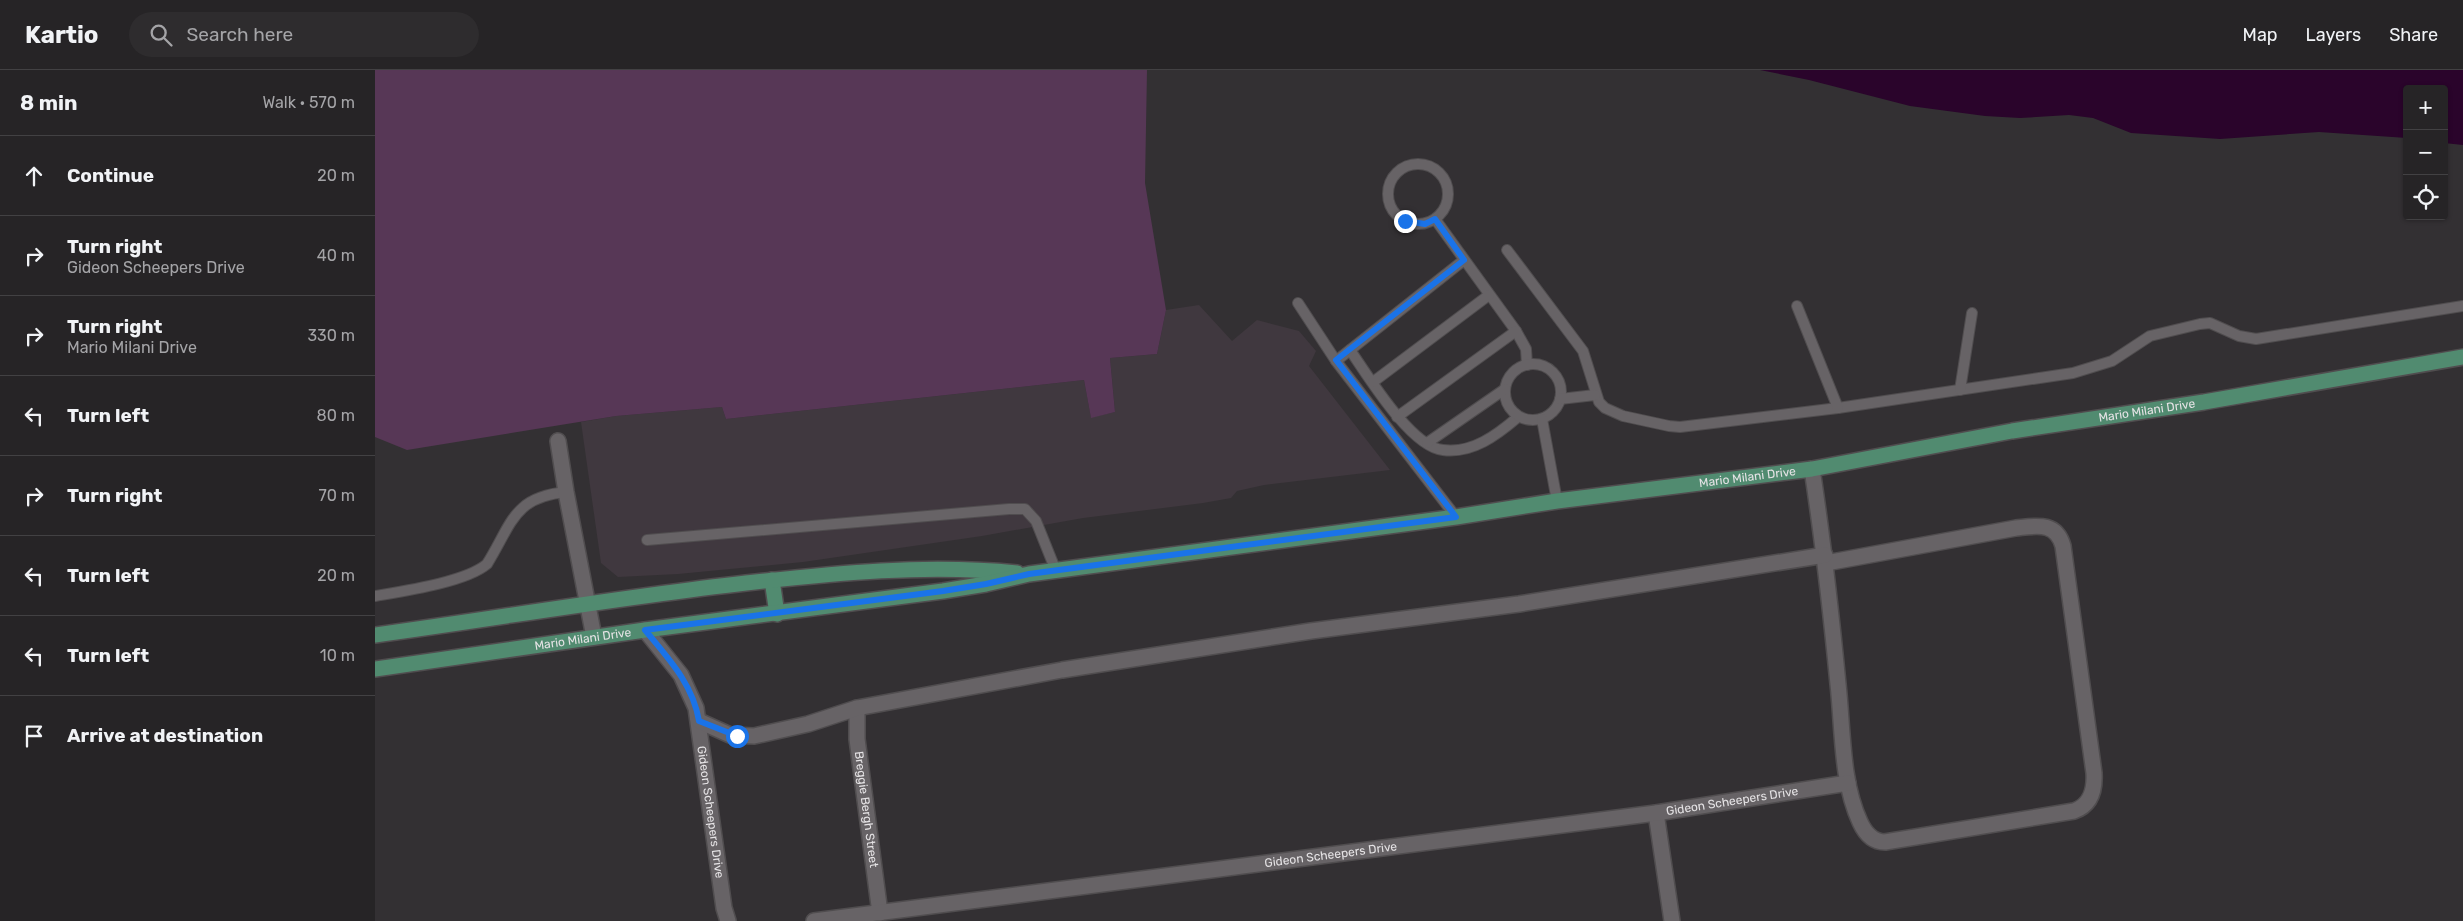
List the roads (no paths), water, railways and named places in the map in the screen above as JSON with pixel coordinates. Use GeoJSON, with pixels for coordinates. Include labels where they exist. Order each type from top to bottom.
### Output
{"type":"FeatureCollection","features":[{"type":"Feature","properties":{"kind":"main road","name":"Mario Milani Drive"},"geometry":{"type":"LineString","coordinates":[[375,669],[594,637],[777,614],[986,584],[1029,574],[1456,517],[1557,501],[1812,470],[2012,431],[2204,402],[2463,357]]}},
{"type":"Feature","properties":{"kind":"main road","name":"Mario Milani Drive"},"geometry":{"type":"LineString","coordinates":[[375,635],[587,604],[772,580],[890,570],[976,569],[1029,574]]}},
{"type":"Feature","properties":{"kind":"main road"},"geometry":{"type":"LineString","coordinates":[[772,580],[777,614]]}},
{"type":"Feature","properties":{"kind":"street"},"geometry":{"type":"LineString","coordinates":[[558,441],[594,637]]}},
{"type":"Feature","properties":{"kind":"street"},"geometry":{"type":"LineString","coordinates":[[699,721],[730,735],[745,737],[808,724],[857,708],[1062,670],[1311,632],[1519,604],[1825,559],[2015,528],[2045,525],[2053,530],[2061,539],[2063,546],[2094,779],[2090,799],[2084,807],[2074,811],[1881,842],[1870,837],[1860,823],[1848,783],[1825,559],[1812,470]]}},
{"type":"Feature","properties":{"kind":"street","name":"Gideon Scheepers Drive"},"geometry":{"type":"LineString","coordinates":[[645,630],[681,675],[693,698],[699,721],[728,921]]}},
{"type":"Feature","properties":{"kind":"street","name":"Breggie Bergh Street"},"geometry":{"type":"LineString","coordinates":[[857,708],[857,740],[879,913]]}},
{"type":"Feature","properties":{"kind":"street","name":"Gideon Scheepers Drive"},"geometry":{"type":"LineString","coordinates":[[814,921],[1657,813],[1848,783]]}},
{"type":"Feature","properties":{"kind":"street"},"geometry":{"type":"LineString","coordinates":[[1657,813],[1672,921]]}},
{"type":"Feature","properties":{"kind":"lane"},"geometry":{"type":"LineString","coordinates":[[1418,164],[1436,170],[1443,177],[1448,195],[1447,205],[1435,219],[1415,224],[1405,221],[1391,207],[1389,197],[1393,178],[1400,171],[1418,164]]}},
{"type":"Feature","properties":{"kind":"lane"},"geometry":{"type":"LineString","coordinates":[[1435,219],[1516,331],[1526,349],[1527,365]]}},
{"type":"Feature","properties":{"kind":"lane"},"geometry":{"type":"LineString","coordinates":[[1507,250],[1583,351],[1591,372],[1595,395],[1605,408],[1619,414],[1680,427],[1838,408],[2073,373],[2112,361],[2151,336],[2200,324],[2210,323],[2239,336],[2255,339],[2463,306]]}},
{"type":"Feature","properties":{"kind":"lane"},"geometry":{"type":"LineString","coordinates":[[1336,360],[1464,260]]}},
{"type":"Feature","properties":{"kind":"lane"},"geometry":{"type":"LineString","coordinates":[[1373,382],[1489,295]]}},
{"type":"Feature","properties":{"kind":"lane"},"geometry":{"type":"LineString","coordinates":[[1298,303],[1336,360],[1456,517]]}},
{"type":"Feature","properties":{"kind":"lane"},"geometry":{"type":"LineString","coordinates":[[1797,306],[1838,408]]}},
{"type":"Feature","properties":{"kind":"lane"},"geometry":{"type":"LineString","coordinates":[[1959,390],[1972,313]]}},
{"type":"Feature","properties":{"kind":"lane"},"geometry":{"type":"LineString","coordinates":[[1397,417],[1516,331]]}},
{"type":"Feature","properties":{"kind":"lane"},"geometry":{"type":"LineString","coordinates":[[1350,350],[1397,417],[1427,444],[1443,450],[1456,450],[1474,446],[1497,435],[1518,417]]}},
{"type":"Feature","properties":{"kind":"lane"},"geometry":{"type":"LineString","coordinates":[[1427,444],[1505,389],[1512,373],[1527,365],[1545,367],[1553,373],[1561,390],[1560,399],[1550,415],[1534,421],[1518,417],[1508,405],[1505,389]]}},
{"type":"Feature","properties":{"kind":"lane"},"geometry":{"type":"LineString","coordinates":[[1560,399],[1595,395]]}},
{"type":"Feature","properties":{"kind":"lane"},"geometry":{"type":"LineString","coordinates":[[1542,419],[1557,501]]}},
{"type":"Feature","properties":{"kind":"lane"},"geometry":{"type":"LineString","coordinates":[[375,596],[447,580],[482,568],[487,564],[525,504],[539,496],[566,492]]}},
{"type":"Feature","properties":{"kind":"lane"},"geometry":{"type":"LineString","coordinates":[[647,540],[1025,509],[1036,522],[1056,571]]}}]}
